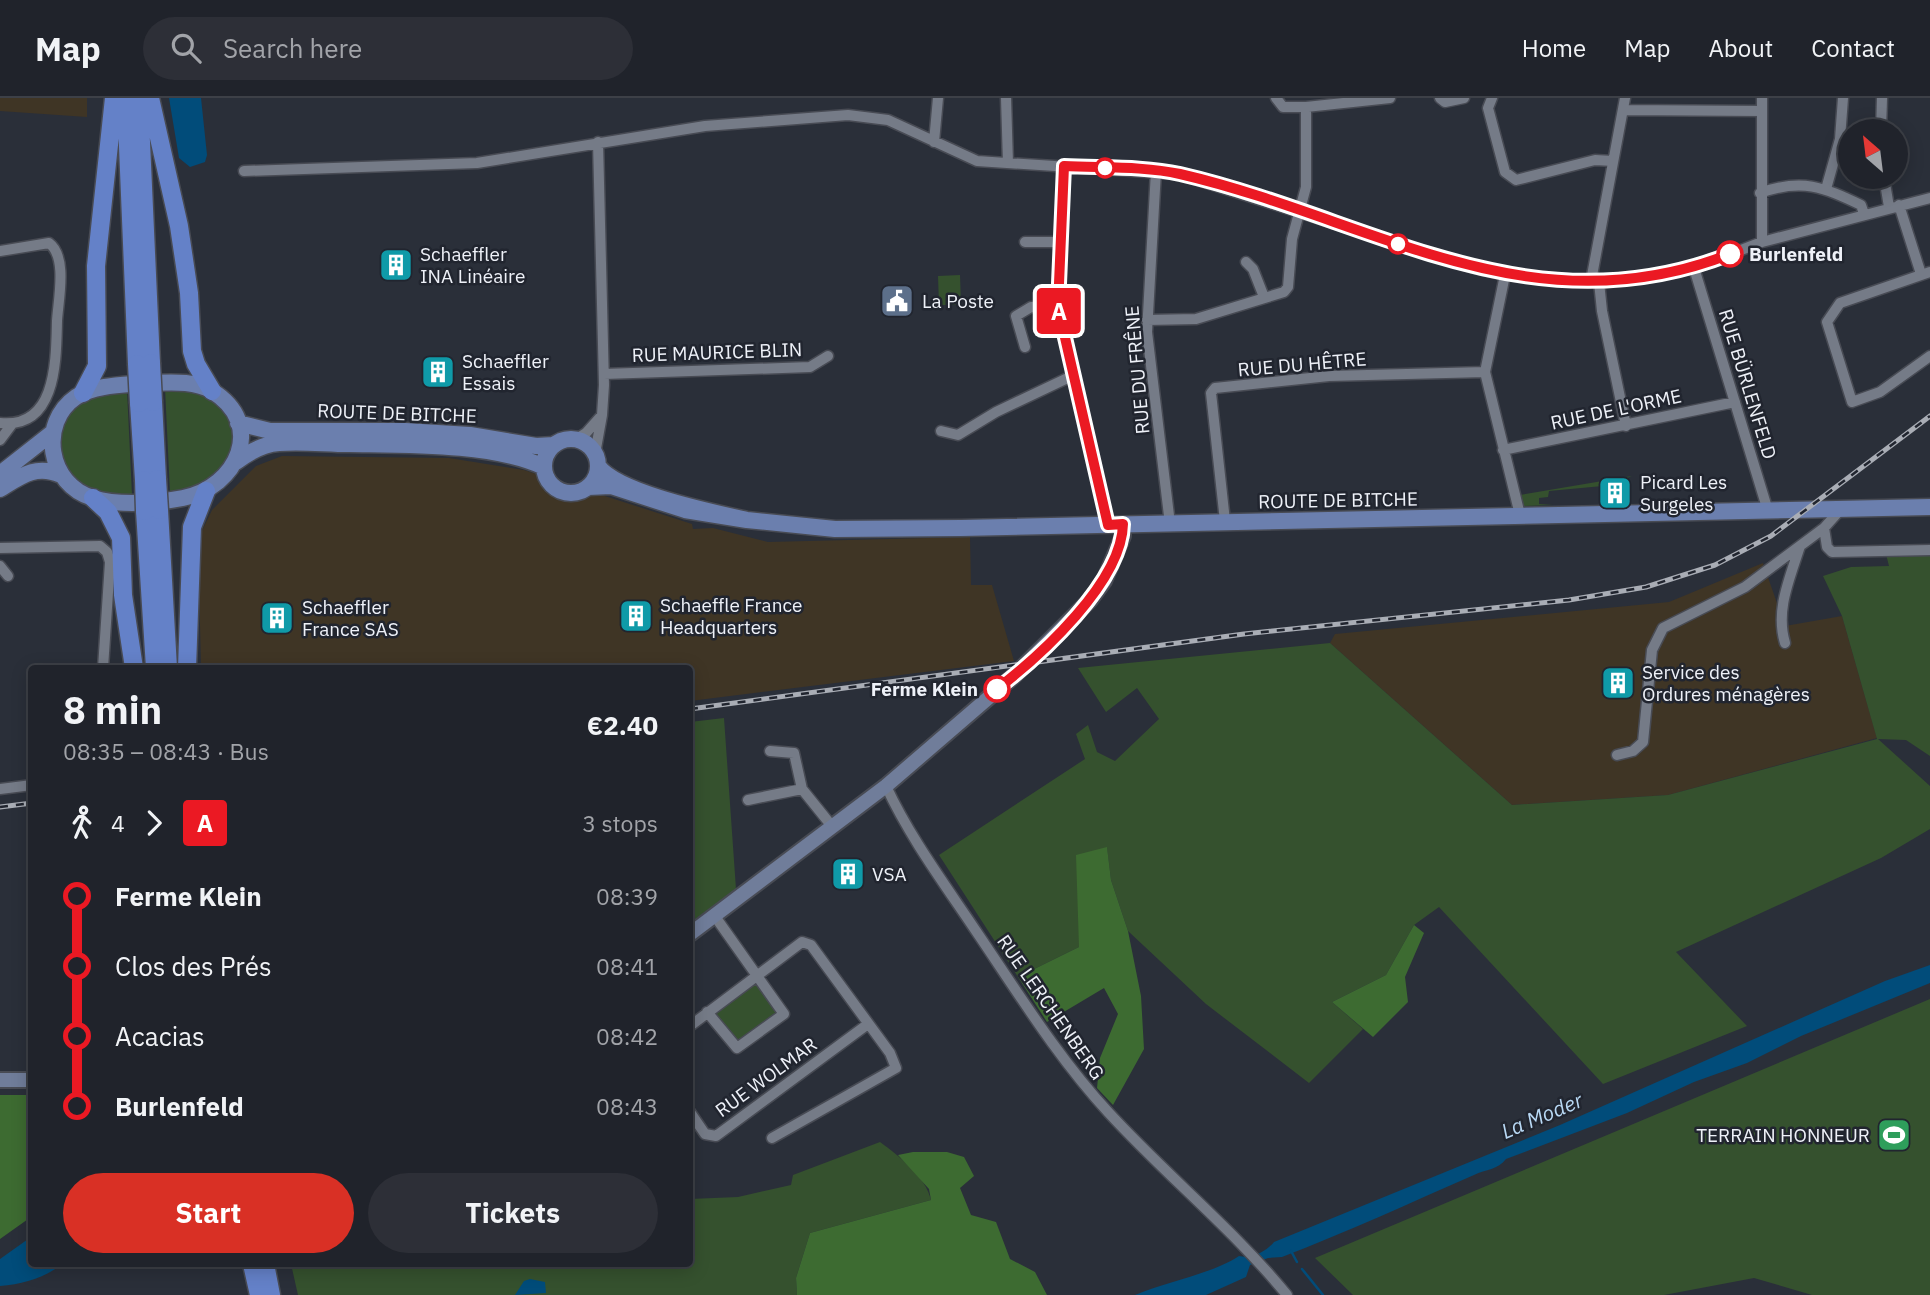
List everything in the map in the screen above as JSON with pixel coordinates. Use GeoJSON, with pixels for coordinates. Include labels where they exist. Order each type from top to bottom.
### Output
{"type":"FeatureCollection","features":[{"type":"Feature","properties":{"kind":"highway"},"geometry":{"type":"LineString","coordinates":[[83,393],[97,366],[95,269],[114,98]]}},
{"type":"Feature","properties":{"kind":"highway"},"geometry":{"type":"LineString","coordinates":[[126,98],[152,511],[168,665]]}},
{"type":"Feature","properties":{"kind":"highway"},"geometry":{"type":"LineString","coordinates":[[139,98],[144,363]]}},
{"type":"Feature","properties":{"kind":"highway"},"geometry":{"type":"LineString","coordinates":[[150,98],[179,226],[189,293],[192,351],[201,376],[212,391]]}},
{"type":"Feature","properties":{"kind":"highway"},"geometry":{"type":"LineString","coordinates":[[187,665],[192,527],[206,491]]}},
{"type":"Feature","properties":{"kind":"highway"},"geometry":{"type":"LineString","coordinates":[[93,498],[108,512],[121,538],[123,596],[134,665]]}},
{"type":"Feature","properties":{"kind":"highway"},"geometry":{"type":"LineString","coordinates":[[152,511],[155,665]]}},
{"type":"Feature","properties":{"kind":"highway"},"geometry":{"type":"LineString","coordinates":[[253,1267],[259,1295]]}},
{"type":"Feature","properties":{"kind":"highway"},"geometry":{"type":"LineString","coordinates":[[266,1267],[271,1295]]}},
{"type":"Feature","properties":{"kind":"main road"},"geometry":{"type":"LineString","coordinates":[[0,474],[52,433],[62,411],[83,393],[144,383],[189,384],[212,391],[232,410],[238,423],[241,446],[229,475],[206,491],[183,498],[149,501],[93,498],[79,492],[61,475],[51,470],[32,470],[0,489]]}},
{"type":"Feature","properties":{"kind":"main road","name":"ROUTE DE BITCHE"},"geometry":{"type":"LineString","coordinates":[[238,423],[258,430],[405,431],[470,435],[536,446],[554,445]]}},
{"type":"Feature","properties":{"kind":"main road"},"geometry":{"type":"LineString","coordinates":[[52,433],[53,450],[61,475]]}},
{"type":"Feature","properties":{"kind":"main road"},"geometry":{"type":"LineString","coordinates":[[564,440],[575,440],[585,443],[596,460],[595,478],[588,487],[573,493],[560,491],[549,482],[544,467],[546,455],[554,445],[564,440]]}},
{"type":"Feature","properties":{"kind":"main road","name":"ROUTE DE BITCHE"},"geometry":{"type":"LineString","coordinates":[[236,463],[256,449],[279,443],[404,445],[500,453],[528,459],[544,467]]}},
{"type":"Feature","properties":{"kind":"main road","name":"ROUTE DE BITCHE"},"geometry":{"type":"LineString","coordinates":[[596,460],[615,480],[646,492],[747,520]]}},
{"type":"Feature","properties":{"kind":"main road","name":"ROUTE DE BITCHE"},"geometry":{"type":"LineString","coordinates":[[588,487],[611,486],[685,510],[747,520],[835,529],[1225,521],[1299,523],[1392,517],[1469,519],[1520,515],[1930,507]]}},
{"type":"Feature","properties":{"kind":"street"},"geometry":{"type":"LineString","coordinates":[[934,142],[938,98]]}},
{"type":"Feature","properties":{"kind":"street"},"geometry":{"type":"LineString","coordinates":[[1006,98],[1008,163]]}},
{"type":"Feature","properties":{"kind":"street"},"geometry":{"type":"LineString","coordinates":[[1276,98],[1283,107],[1390,98]]}},
{"type":"Feature","properties":{"kind":"street"},"geometry":{"type":"LineString","coordinates":[[1440,98],[1446,102],[1464,98]]}},
{"type":"Feature","properties":{"kind":"street"},"geometry":{"type":"LineString","coordinates":[[1491,98],[1488,107],[1505,172],[1516,180],[1595,160],[1613,161]]}},
{"type":"Feature","properties":{"kind":"street"},"geometry":{"type":"LineString","coordinates":[[1625,98],[1595,281],[1626,426]]}},
{"type":"Feature","properties":{"kind":"street"},"geometry":{"type":"LineString","coordinates":[[1762,98],[1762,242]]}},
{"type":"Feature","properties":{"kind":"street"},"geometry":{"type":"LineString","coordinates":[[1826,189],[1840,139],[1843,98]]}},
{"type":"Feature","properties":{"kind":"street"},"geometry":{"type":"LineString","coordinates":[[1881,119],[1882,98]]}},
{"type":"Feature","properties":{"kind":"street"},"geometry":{"type":"LineString","coordinates":[[1147,320],[1196,319],[1284,292],[1288,287],[1292,239],[1306,187],[1306,107]]}},
{"type":"Feature","properties":{"kind":"street"},"geometry":{"type":"LineString","coordinates":[[1623,110],[1762,111]]}},
{"type":"Feature","properties":{"kind":"street"},"geometry":{"type":"LineString","coordinates":[[244,171],[477,163],[705,126],[838,114],[888,120],[966,158],[1008,163],[1156,171],[1213,183],[1423,253],[1504,275],[1595,281],[1694,268],[1762,242],[1930,198]]}},
{"type":"Feature","properties":{"kind":"street"},"geometry":{"type":"LineString","coordinates":[[596,460],[604,374],[598,142]]}},
{"type":"Feature","properties":{"kind":"street"},"geometry":{"type":"LineString","coordinates":[[693,931],[831,825],[883,789],[1021,668],[1090,600],[1134,536],[1123,525],[1074,374],[1058,307],[1058,242],[1064,166]]}},
{"type":"Feature","properties":{"kind":"street","name":"RUE DU FRÊNE"},"geometry":{"type":"LineString","coordinates":[[1156,171],[1147,320],[1170,524]]}},
{"type":"Feature","properties":{"kind":"street"},"geometry":{"type":"LineString","coordinates":[[1760,193],[1802,184],[1826,189],[1861,205],[1864,214]]}},
{"type":"Feature","properties":{"kind":"street"},"geometry":{"type":"LineString","coordinates":[[1888,189],[1925,273],[1840,303],[1828,322],[1853,402],[1880,392],[1930,356]]}},
{"type":"Feature","properties":{"kind":"street"},"geometry":{"type":"LineString","coordinates":[[1025,242],[1058,242]]}},
{"type":"Feature","properties":{"kind":"street"},"geometry":{"type":"LineString","coordinates":[[0,251],[52,245],[58,263],[56,361],[53,382],[44,401],[28,418],[12,424],[0,423]]}},
{"type":"Feature","properties":{"kind":"street"},"geometry":{"type":"LineString","coordinates":[[1246,262],[1254,269],[1264,297]]}},
{"type":"Feature","properties":{"kind":"street","name":"RUE BÜRLENFELD"},"geometry":{"type":"LineString","coordinates":[[1694,268],[1768,511]]}},
{"type":"Feature","properties":{"kind":"street"},"geometry":{"type":"LineString","coordinates":[[1504,275],[1485,372],[1520,515]]}},
{"type":"Feature","properties":{"kind":"street"},"geometry":{"type":"LineString","coordinates":[[1025,347],[1016,316],[1031,307],[1058,307]]}},
{"type":"Feature","properties":{"kind":"street","name":"RUE MAURICE BLIN"},"geometry":{"type":"LineString","coordinates":[[604,374],[810,367],[828,356]]}},
{"type":"Feature","properties":{"kind":"street","name":"RUE DU HÊTRE"},"geometry":{"type":"LineString","coordinates":[[1225,521],[1211,393],[1215,388],[1329,376],[1485,372]]}},
{"type":"Feature","properties":{"kind":"street"},"geometry":{"type":"LineString","coordinates":[[941,431],[958,435],[996,412],[1074,374]]}},
{"type":"Feature","properties":{"kind":"street","name":"RUE DE L'ORME"},"geometry":{"type":"LineString","coordinates":[[1503,450],[1735,402]]}},
{"type":"Feature","properties":{"kind":"street"},"geometry":{"type":"LineString","coordinates":[[575,440],[586,433],[602,415]]}},
{"type":"Feature","properties":{"kind":"street"},"geometry":{"type":"LineString","coordinates":[[0,440],[12,424]]}},
{"type":"Feature","properties":{"kind":"street"},"geometry":{"type":"LineString","coordinates":[[1617,755],[1633,751],[1643,742],[1652,650],[1663,628],[1745,587],[1824,528],[1841,509]]}},
{"type":"Feature","properties":{"kind":"street"},"geometry":{"type":"LineString","coordinates":[[1824,528],[1826,545],[1832,552],[1930,550]]}},
{"type":"Feature","properties":{"kind":"street"},"geometry":{"type":"LineString","coordinates":[[1785,643],[1780,625],[1782,607],[1800,545]]}},
{"type":"Feature","properties":{"kind":"street"},"geometry":{"type":"LineString","coordinates":[[0,548],[100,546],[107,552],[110,562],[103,665]]}},
{"type":"Feature","properties":{"kind":"street"},"geometry":{"type":"LineString","coordinates":[[770,751],[794,752],[802,789],[831,825]]}},
{"type":"Feature","properties":{"kind":"street"},"geometry":{"type":"LineString","coordinates":[[0,789],[28,786]]}},
{"type":"Feature","properties":{"kind":"street"},"geometry":{"type":"LineString","coordinates":[[748,800],[802,789]]}},
{"type":"Feature","properties":{"kind":"street","name":"RUE LERCHENBERG"},"geometry":{"type":"LineString","coordinates":[[883,789],[1067,1065],[1119,1123],[1252,1253],[1287,1295]]}},
{"type":"Feature","properties":{"kind":"street"},"geometry":{"type":"LineString","coordinates":[[708,1012],[737,1048],[784,1014],[714,915]]}},
{"type":"Feature","properties":{"kind":"street"},"geometry":{"type":"LineString","coordinates":[[693,1024],[802,942],[808,942],[890,1053],[896,1068],[772,1138]]}},
{"type":"Feature","properties":{"kind":"street","name":"RUE WOLMAR"},"geometry":{"type":"LineString","coordinates":[[693,1116],[707,1136],[716,1136],[868,1024]]}},
{"type":"Feature","properties":{"kind":"street"},"geometry":{"type":"LineString","coordinates":[[0,1080],[28,1080]]}},
{"type":"Feature","properties":{"kind":"shaded area"},"geometry":{"type":"Polygon","coordinates":[[[0,98],[87,98],[87,117],[0,111],[0,98]]]}},
{"type":"Feature","properties":{"kind":"shaded area"},"geometry":{"type":"Polygon","coordinates":[[[282,456],[449,458],[524,470],[692,524],[693,529],[713,528],[768,542],[970,537],[971,585],[992,585],[1014,661],[693,701],[693,665],[201,665],[198,539],[212,510],[256,466],[282,456]]]}},
{"type":"Feature","properties":{"kind":"shaded area"},"geometry":{"type":"Polygon","coordinates":[[[1763,563],[1785,626],[1842,616],[1877,738],[1668,795],[1512,805],[1330,643],[1335,634],[1669,602],[1763,563]]]}},
{"type":"Feature","properties":{"kind":"green space"},"geometry":{"type":"Polygon","coordinates":[[[960,275],[961,305],[939,305],[938,276],[960,275]]]}},
{"type":"Feature","properties":{"kind":"green space"},"geometry":{"type":"Polygon","coordinates":[[[165,388],[192,389],[213,400],[229,420],[235,442],[227,465],[215,477],[193,488],[170,493],[165,388]]]}},
{"type":"Feature","properties":{"kind":"green space"},"geometry":{"type":"Polygon","coordinates":[[[127,390],[132,495],[89,491],[73,479],[66,468],[61,456],[60,430],[73,407],[84,399],[127,390]]]}},
{"type":"Feature","properties":{"kind":"green space"},"geometry":{"type":"Polygon","coordinates":[[[1632,476],[1624,479],[1624,484],[1549,491],[1548,497],[1539,498],[1539,504],[1553,505],[1524,506],[1520,495],[1632,476]]]}},
{"type":"Feature","properties":{"kind":"green space"},"geometry":{"type":"Polygon","coordinates":[[[1930,553],[1930,756],[1906,740],[1878,739],[1930,786],[1930,829],[1881,858],[1676,952],[1747,1026],[1603,1084],[1439,907],[1414,925],[1386,975],[1332,1002],[1363,1029],[1309,1083],[1206,1004],[1128,931],[1111,880],[1107,848],[1079,947],[1018,977],[939,855],[1085,759],[1076,734],[1088,725],[1097,752],[1115,761],[1159,719],[1137,688],[1106,712],[1078,668],[1330,643],[1512,805],[1668,795],[1877,739],[1842,616],[1823,576],[1851,567],[1889,566],[1886,554],[1930,553]]]}},
{"type":"Feature","properties":{"kind":"green space"},"geometry":{"type":"Polygon","coordinates":[[[724,718],[736,889],[693,921],[693,722],[724,718]]]}},
{"type":"Feature","properties":{"kind":"green space"},"geometry":{"type":"Polygon","coordinates":[[[1107,847],[1111,880],[1128,931],[1141,996],[1144,1049],[1113,1105],[1097,1088],[1100,1058],[1118,1014],[1104,988],[1047,1022],[1018,977],[1079,947],[1076,855],[1107,847]]]}},
{"type":"Feature","properties":{"kind":"green space"},"geometry":{"type":"Polygon","coordinates":[[[1414,925],[1424,933],[1405,977],[1408,1002],[1373,1037],[1332,1002],[1386,975],[1414,925]]]}},
{"type":"Feature","properties":{"kind":"green space"},"geometry":{"type":"Polygon","coordinates":[[[753,983],[759,983],[778,1010],[777,1016],[741,1043],[735,1042],[715,1016],[716,1010],[753,983]]]}},
{"type":"Feature","properties":{"kind":"green space"},"geometry":{"type":"Polygon","coordinates":[[[1930,999],[1930,1295],[1812,1295],[1754,1278],[1664,1295],[1353,1295],[1315,1258],[1930,999]]]}},
{"type":"Feature","properties":{"kind":"green space"},"geometry":{"type":"Polygon","coordinates":[[[0,1095],[28,1095],[28,1219],[0,1239],[0,1095]]]}},
{"type":"Feature","properties":{"kind":"green space"},"geometry":{"type":"Polygon","coordinates":[[[880,1142],[918,1175],[931,1200],[810,1233],[796,1278],[797,1295],[298,1295],[292,1267],[693,1267],[693,1199],[738,1197],[791,1185],[793,1175],[880,1142]]]}},
{"type":"Feature","properties":{"kind":"green space"},"geometry":{"type":"Polygon","coordinates":[[[947,1152],[964,1157],[974,1176],[960,1188],[971,1215],[996,1222],[1010,1259],[1035,1272],[1047,1295],[797,1295],[796,1278],[810,1233],[931,1200],[929,1189],[898,1155],[947,1152]]]}},
{"type":"Feature","properties":{"kind":"water"},"geometry":{"type":"Polygon","coordinates":[[[169,98],[201,98],[207,155],[205,162],[190,167],[179,158],[169,98]]]}},
{"type":"Feature","properties":{"kind":"water"},"geometry":{"type":"Polygon","coordinates":[[[1930,965],[1930,983],[1801,1036],[1747,1063],[1694,1082],[1627,1113],[1506,1159],[1496,1167],[1330,1238],[1282,1257],[1268,1258],[1250,1265],[1246,1277],[1206,1295],[1135,1295],[1217,1267],[1239,1256],[1258,1254],[1274,1242],[1560,1125],[1885,981],[1930,965]]]}},
{"type":"Feature","properties":{"kind":"water"},"geometry":{"type":"Polygon","coordinates":[[[28,1239],[28,1267],[58,1267],[33,1280],[0,1286],[0,1259],[28,1239]]]}},
{"type":"Feature","properties":{"kind":"water"},"geometry":{"type":"Polygon","coordinates":[[[530,1279],[545,1282],[546,1293],[515,1295],[524,1281],[530,1279]]]}},
{"type":"Feature","properties":{"kind":"waterway"},"geometry":{"type":"LineString","coordinates":[[1291,1251],[1297,1262]]}},
{"type":"Feature","properties":{"kind":"waterway"},"geometry":{"type":"LineString","coordinates":[[1302,1269],[1323,1295]]}},
{"type":"Feature","properties":{"kind":"railway"},"geometry":{"type":"LineString","coordinates":[[693,709],[1244,634],[1569,600],[1646,587],[1715,565],[1771,536],[1930,416]]}},
{"type":"Feature","properties":{"kind":"railway"},"geometry":{"type":"LineString","coordinates":[[0,807],[28,804]]}},
{"type":"Feature","properties":{"kind":"bus line","name":"A"},"geometry":{"type":"LineString","coordinates":[[997,689],[1090,600],[1114,563],[1123,536],[1123,524],[1108,525],[1058,307],[1058,242],[1064,166],[1142,169],[1179,174],[1236,190],[1423,253],[1504,275],[1600,282],[1694,268],[1730,254]]}},
{"type":"Feature","properties":{"kind":"place","name":"Burlenfeld"},"geometry":{"type":"Point","coordinates":[1730,254]}},
{"type":"Feature","properties":{"kind":"place","name":"Schaeffler INA Linéaire"},"geometry":{"type":"Point","coordinates":[396,265]}},
{"type":"Feature","properties":{"kind":"place","name":"La Poste"},"geometry":{"type":"Point","coordinates":[897,301]}},
{"type":"Feature","properties":{"kind":"place","name":"Schaeffler Essais"},"geometry":{"type":"Point","coordinates":[438,372]}},
{"type":"Feature","properties":{"kind":"place","name":"Picard Les Surgeles"},"geometry":{"type":"Point","coordinates":[1615,493]}},
{"type":"Feature","properties":{"kind":"place","name":"Schaeffle France Headquarters"},"geometry":{"type":"Point","coordinates":[636,616]}},
{"type":"Feature","properties":{"kind":"place","name":"Schaeffler France SAS"},"geometry":{"type":"Point","coordinates":[277,618]}},
{"type":"Feature","properties":{"kind":"place","name":"Service des Ordures ménagères"},"geometry":{"type":"Point","coordinates":[1618,683]}},
{"type":"Feature","properties":{"kind":"place","name":"Ferme Klein"},"geometry":{"type":"Point","coordinates":[997,689]}},
{"type":"Feature","properties":{"kind":"place","name":"VSA"},"geometry":{"type":"Point","coordinates":[848,874]}},
{"type":"Feature","properties":{"kind":"place","name":"TERRAIN HONNEUR"},"geometry":{"type":"Point","coordinates":[1894,1135]}},
{"type":"Feature","properties":{"kind":"water label","name":"La Moder"},"geometry":{"type":"Point","coordinates":[1542,1116]}}]}
